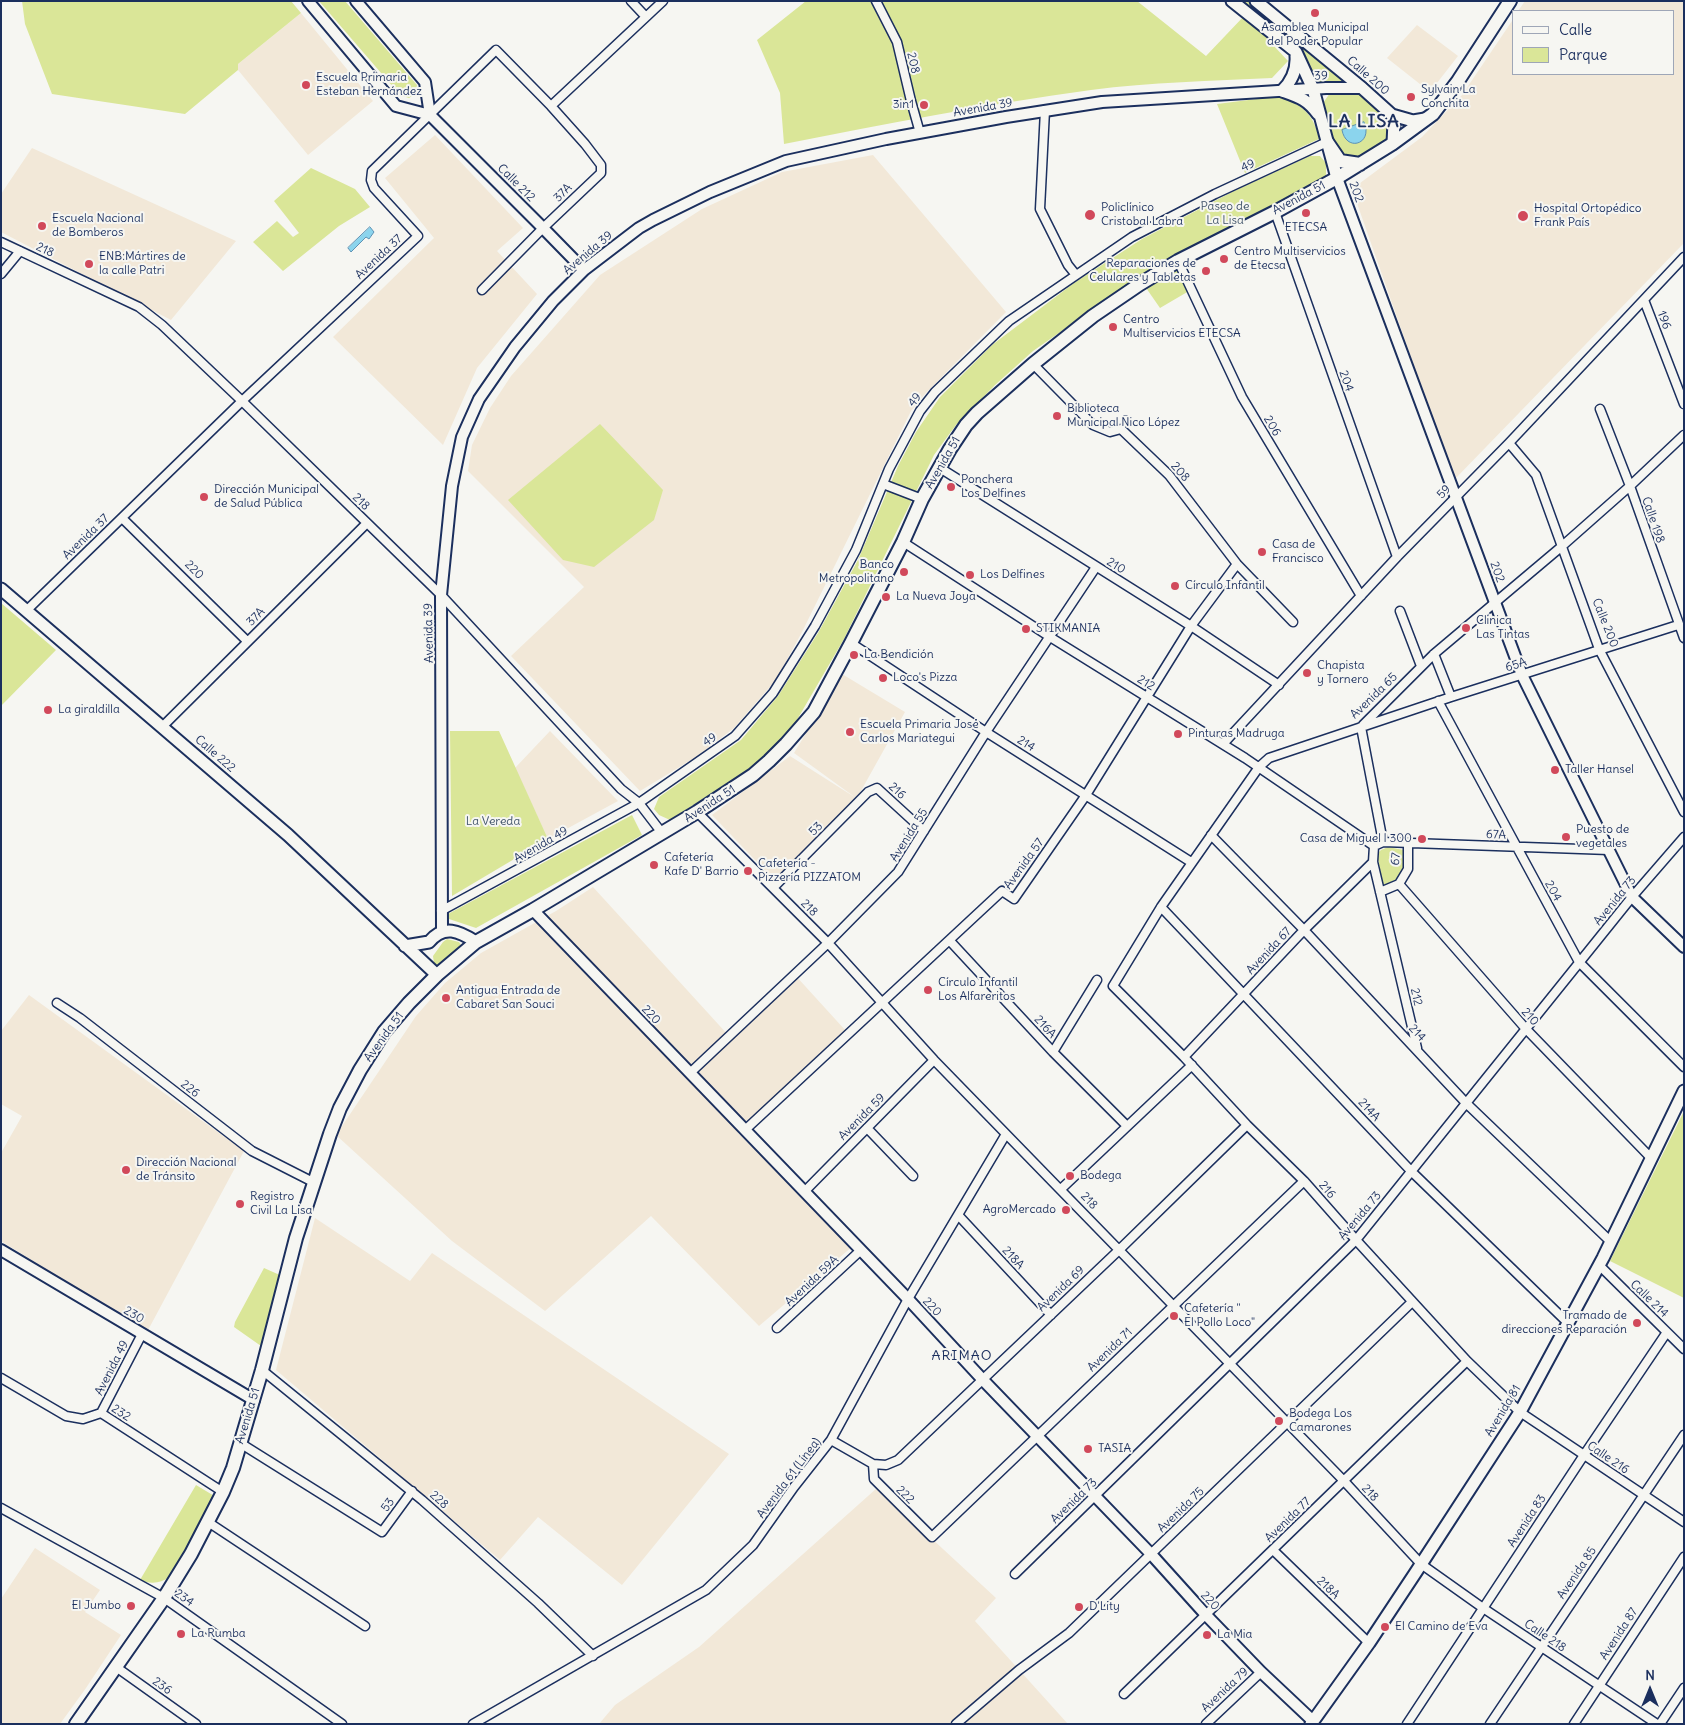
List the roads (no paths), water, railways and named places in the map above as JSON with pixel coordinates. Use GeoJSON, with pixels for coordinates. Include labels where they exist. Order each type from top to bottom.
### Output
{"type":"FeatureCollection","features":[{"type":"Feature","properties":{"kind":"main road"},"geometry":{"type":"LineString","coordinates":[[1232,1],[1296,52],[1313,89],[1337,178]]}},
{"type":"Feature","properties":{"kind":"main road","name":"Calle 200"},"geometry":{"type":"LineString","coordinates":[[1256,1],[1392,115],[1413,121],[1425,119]]}},
{"type":"Feature","properties":{"kind":"main road","name":"Avenida 51"},"geometry":{"type":"LineString","coordinates":[[76,1724],[164,1598],[223,1492],[254,1400],[296,1238],[340,1108],[360,1070],[384,1032],[437,975],[476,942],[697,812],[753,775],[786,744],[814,712],[903,542],[922,499],[950,449],[977,413],[1033,364],[1093,316],[1178,260],[1275,212],[1337,178],[1393,143],[1433,114],[1448,96],[1510,1]]}},
{"type":"Feature","properties":{"kind":"main road"},"geometry":{"type":"LineString","coordinates":[[1296,52],[1297,66],[1292,78],[1282,92],[1302,98],[1312,106],[1320,118]]}},
{"type":"Feature","properties":{"kind":"main road"},"geometry":{"type":"LineString","coordinates":[[1392,115],[1394,122],[1393,143]]}},
{"type":"Feature","properties":{"kind":"main road"},"geometry":{"type":"LineString","coordinates":[[1327,142],[1340,161],[1360,164]]}},
{"type":"Feature","properties":{"kind":"main road","name":"Calle 222"},"geometry":{"type":"LineString","coordinates":[[1,589],[288,835],[437,975]]}},
{"type":"Feature","properties":{"kind":"main road"},"geometry":{"type":"LineString","coordinates":[[426,965],[426,950],[429,942],[442,931],[462,934],[476,942]]}},
{"type":"Feature","properties":{"kind":"main road"},"geometry":{"type":"LineString","coordinates":[[405,946],[429,942]]}},
{"type":"Feature","properties":{"kind":"main road","name":"Avenida 81"},"geometry":{"type":"LineString","coordinates":[[1314,1723],[1369,1643],[1520,1412],[1611,1242],[1684,1091]]}},
{"type":"Feature","properties":{"kind":"street"},"geometry":{"type":"LineString","coordinates":[[308,1],[396,106],[430,115],[425,82],[356,1]]}},
{"type":"Feature","properties":{"kind":"street"},"geometry":{"type":"LineString","coordinates":[[631,1],[646,17]]}},
{"type":"Feature","properties":{"kind":"street"},"geometry":{"type":"LineString","coordinates":[[551,106],[663,1]]}},
{"type":"Feature","properties":{"kind":"street","name":"208"},"geometry":{"type":"LineString","coordinates":[[876,1],[897,42],[920,133]]}},
{"type":"Feature","properties":{"kind":"street","name":"Avenida 37"},"geometry":{"type":"LineString","coordinates":[[26,611],[242,401],[418,236],[374,188],[371,180],[372,171],[496,50],[551,106]]}},
{"type":"Feature","properties":{"kind":"street","name":"39"},"geometry":{"type":"LineString","coordinates":[[1282,92],[1362,88]]}},
{"type":"Feature","properties":{"kind":"street","name":"Avenida 39"},"geometry":{"type":"LineString","coordinates":[[442,931],[441,595],[452,486],[462,438],[479,399],[515,347],[552,301],[584,270],[639,228],[719,188],[786,161],[920,133],[1045,110],[1102,102],[1282,92]]}},
{"type":"Feature","properties":{"kind":"street","name":"37A"},"geometry":{"type":"LineString","coordinates":[[482,290],[601,173],[601,165],[586,144],[551,106]]}},
{"type":"Feature","properties":{"kind":"street"},"geometry":{"type":"LineString","coordinates":[[1045,110],[1040,209],[1068,265],[1076,275]]}},
{"type":"Feature","properties":{"kind":"street","name":"Calle 212"},"geometry":{"type":"LineString","coordinates":[[430,115],[584,270]]}},
{"type":"Feature","properties":{"kind":"street","name":"49"},"geometry":{"type":"LineString","coordinates":[[650,796],[735,736],[773,694],[815,626],[856,550],[889,469],[920,411],[935,392],[1009,321],[1132,237],[1215,194],[1327,142]]}},
{"type":"Feature","properties":{"kind":"street","name":"202"},"geometry":{"type":"LineString","coordinates":[[1337,178],[1522,675],[1632,897],[1684,947]]}},
{"type":"Feature","properties":{"kind":"street","name":"204"},"geometry":{"type":"LineString","coordinates":[[1275,212],[1397,557]]}},
{"type":"Feature","properties":{"kind":"street","name":"218"},"geometry":{"type":"LineString","coordinates":[[1,242],[139,307],[162,325],[441,595],[621,789],[639,804],[662,833]]}},
{"type":"Feature","properties":{"kind":"street"},"geometry":{"type":"LineString","coordinates":[[1,274],[20,251]]}},
{"type":"Feature","properties":{"kind":"street","name":"59"},"geometry":{"type":"LineString","coordinates":[[1223,744],[1397,557],[1509,443],[1684,257]]}},
{"type":"Feature","properties":{"kind":"street","name":"206"},"geometry":{"type":"LineString","coordinates":[[1178,260],[1242,397],[1361,596]]}},
{"type":"Feature","properties":{"kind":"street","name":"196"},"geometry":{"type":"LineString","coordinates":[[1644,300],[1684,404]]}},
{"type":"Feature","properties":{"kind":"street","name":"208"},"geometry":{"type":"LineString","coordinates":[[1033,364],[1093,425],[1110,432],[1122,428],[1169,475],[1237,564],[1293,622]]}},
{"type":"Feature","properties":{"kind":"street","name":"Calle 198"},"geometry":{"type":"LineString","coordinates":[[1600,409],[1630,486],[1684,638]]}},
{"type":"Feature","properties":{"kind":"street","name":"Avenida 65"},"geometry":{"type":"LineString","coordinates":[[1113,986],[1161,907],[1260,767],[1269,758],[1361,727],[1434,654],[1630,486],[1684,435]]}},
{"type":"Feature","properties":{"kind":"street","name":"Calle 200"},"geometry":{"type":"LineString","coordinates":[[1509,443],[1536,475],[1599,650],[1684,812]]}},
{"type":"Feature","properties":{"kind":"street","name":"210"},"geometry":{"type":"LineString","coordinates":[[940,468],[1191,626],[1279,685]]}},
{"type":"Feature","properties":{"kind":"street"},"geometry":{"type":"LineString","coordinates":[[883,484],[922,499]]}},
{"type":"Feature","properties":{"kind":"street","name":"220"},"geometry":{"type":"LineString","coordinates":[[122,518],[248,641]]}},
{"type":"Feature","properties":{"kind":"street","name":"37A"},"geometry":{"type":"LineString","coordinates":[[162,727],[367,523]]}},
{"type":"Feature","properties":{"kind":"street","name":"212"},"geometry":{"type":"LineString","coordinates":[[903,542],[1050,637],[1260,767],[1374,846]]}},
{"type":"Feature","properties":{"kind":"street","name":"Avenida 57"},"geometry":{"type":"LineString","coordinates":[[745,1130],[1002,891],[1014,899],[1086,794],[1191,626],[1237,564]]}},
{"type":"Feature","properties":{"kind":"street","name":"Avenida 55"},"geometry":{"type":"LineString","coordinates":[[690,1072],[828,943],[898,872],[986,732],[1096,566]]}},
{"type":"Feature","properties":{"kind":"street"},"geometry":{"type":"LineString","coordinates":[[1400,612],[1421,666]]}},
{"type":"Feature","properties":{"kind":"street","name":"65A"},"geometry":{"type":"LineString","coordinates":[[1361,727],[1678,625]]}},
{"type":"Feature","properties":{"kind":"street","name":"214"},"geometry":{"type":"LineString","coordinates":[[851,644],[1192,862]]}},
{"type":"Feature","properties":{"kind":"street"},"geometry":{"type":"LineString","coordinates":[[1434,654],[1451,697]]}},
{"type":"Feature","properties":{"kind":"street","name":"204"},"geometry":{"type":"LineString","coordinates":[[1438,701],[1579,962],[1684,1067]]}},
{"type":"Feature","properties":{"kind":"street"},"geometry":{"type":"LineString","coordinates":[[1361,727],[1383,842]]}},
{"type":"Feature","properties":{"kind":"street","name":"216"},"geometry":{"type":"LineString","coordinates":[[877,788],[924,831]]}},
{"type":"Feature","properties":{"kind":"street","name":"53"},"geometry":{"type":"LineString","coordinates":[[774,888],[868,792],[877,788]]}},
{"type":"Feature","properties":{"kind":"street","name":"Avenida 49"},"geometry":{"type":"LineString","coordinates":[[441,911],[513,874],[639,804],[650,796]]}},
{"type":"Feature","properties":{"kind":"street","name":"218"},"geometry":{"type":"LineString","coordinates":[[697,812],[828,943],[934,1060],[1174,1305],[1344,1481],[1421,1564]]}},
{"type":"Feature","properties":{"kind":"street","name":"214"},"geometry":{"type":"LineString","coordinates":[[1211,835],[1304,930],[1466,1103],[1611,1242]]}},
{"type":"Feature","properties":{"kind":"street","name":"Avenida 73"},"geometry":{"type":"LineString","coordinates":[[1015,1574],[1095,1498],[1356,1240],[1579,962],[1684,837]]}},
{"type":"Feature","properties":{"kind":"street","name":"67A"},"geometry":{"type":"LineString","coordinates":[[1383,842],[1609,850]]}},
{"type":"Feature","properties":{"kind":"street","name":"67"},"geometry":{"type":"LineString","coordinates":[[1373,862],[1374,846],[1383,842]]}},
{"type":"Feature","properties":{"kind":"street","name":"67"},"geometry":{"type":"LineString","coordinates":[[1380,892],[1399,884],[1408,869],[1408,844]]}},
{"type":"Feature","properties":{"kind":"street","name":"212"},"geometry":{"type":"LineString","coordinates":[[1373,862],[1417,1050]]}},
{"type":"Feature","properties":{"kind":"street","name":"Avenida 67"},"geometry":{"type":"LineString","coordinates":[[1184,1057],[1304,930],[1373,862]]}},
{"type":"Feature","properties":{"kind":"street","name":"210"},"geometry":{"type":"LineString","coordinates":[[1399,884],[1526,1029],[1652,1158]]}},
{"type":"Feature","properties":{"kind":"street","name":"214A"},"geometry":{"type":"LineString","coordinates":[[1161,907],[1411,1171],[1568,1324]]}},
{"type":"Feature","properties":{"kind":"street","name":"220"},"geometry":{"type":"LineString","coordinates":[[533,910],[862,1250],[1095,1498],[1151,1554],[1206,1615],[1314,1723]]}},
{"type":"Feature","properties":{"kind":"street","name":"216A"},"geometry":{"type":"LineString","coordinates":[[950,941],[1053,1052],[1127,1126]]}},
{"type":"Feature","properties":{"kind":"street"},"geometry":{"type":"LineString","coordinates":[[1053,1052],[1097,980]]}},
{"type":"Feature","properties":{"kind":"street","name":"216"},"geometry":{"type":"LineString","coordinates":[[1113,986],[1304,1180],[1412,1302],[1467,1361],[1520,1412]]}},
{"type":"Feature","properties":{"kind":"street","name":"226"},"geometry":{"type":"LineString","coordinates":[[57,1003],[80,1018],[252,1152],[314,1183]]}},
{"type":"Feature","properties":{"kind":"street","name":"Avenida 59"},"geometry":{"type":"LineString","coordinates":[[805,1191],[934,1060]]}},
{"type":"Feature","properties":{"kind":"street"},"geometry":{"type":"LineString","coordinates":[[1061,1189],[1192,1065]]}},
{"type":"Feature","properties":{"kind":"street","name":"Avenida 69"},"geometry":{"type":"LineString","coordinates":[[873,1464],[886,1465],[898,1460],[1119,1250],[1247,1124]]}},
{"type":"Feature","properties":{"kind":"street"},"geometry":{"type":"LineString","coordinates":[[867,1128],[913,1176]]}},
{"type":"Feature","properties":{"kind":"street","name":"Avenida 61 (Línea)"},"geometry":{"type":"LineString","coordinates":[[473,1724],[706,1590],[753,1544],[794,1487],[832,1440],[908,1299],[1006,1134]]}},
{"type":"Feature","properties":{"kind":"street","name":"Avenida 71"},"geometry":{"type":"LineString","coordinates":[[932,1537],[1304,1180]]}},
{"type":"Feature","properties":{"kind":"street","name":"218A"},"geometry":{"type":"LineString","coordinates":[[959,1216],[1050,1315]]}},
{"type":"Feature","properties":{"kind":"street","name":"230"},"geometry":{"type":"LineString","coordinates":[[1,1250],[254,1400]]}},
{"type":"Feature","properties":{"kind":"street","name":"Avenida 59A"},"geometry":{"type":"LineString","coordinates":[[777,1328],[862,1250]]}},
{"type":"Feature","properties":{"kind":"street","name":"Calle 214"},"geometry":{"type":"LineString","coordinates":[[1599,1265],[1684,1349]]}},
{"type":"Feature","properties":{"kind":"street","name":"Avenida 75"},"geometry":{"type":"LineString","coordinates":[[956,1724],[1019,1670],[1069,1634],[1412,1302]]}},
{"type":"Feature","properties":{"kind":"street","name":"Avenida 83"},"geometry":{"type":"LineString","coordinates":[[1407,1724],[1667,1332]]}},
{"type":"Feature","properties":{"kind":"street","name":"Avenida 49"},"geometry":{"type":"LineString","coordinates":[[101,1413],[142,1334]]}},
{"type":"Feature","properties":{"kind":"street","name":"Avenida 77"},"geometry":{"type":"LineString","coordinates":[[1124,1694],[1467,1361]]}},
{"type":"Feature","properties":{"kind":"street","name":"228"},"geometry":{"type":"LineString","coordinates":[[262,1370],[412,1491],[538,1603],[593,1656]]}},
{"type":"Feature","properties":{"kind":"street","name":"232"},"geometry":{"type":"LineString","coordinates":[[1,1378],[66,1416],[83,1419],[101,1413],[223,1492]]}},
{"type":"Feature","properties":{"kind":"street","name":"Calle 216"},"geometry":{"type":"LineString","coordinates":[[1520,1412],[1684,1522]]}},
{"type":"Feature","properties":{"kind":"street","name":"Avenida 85"},"geometry":{"type":"LineString","coordinates":[[1490,1724],[1684,1435]]}},
{"type":"Feature","properties":{"kind":"street"},"geometry":{"type":"LineString","coordinates":[[832,1440],[873,1464]]}},
{"type":"Feature","properties":{"kind":"street","name":"53"},"geometry":{"type":"LineString","coordinates":[[240,1443],[382,1532],[412,1491]]}},
{"type":"Feature","properties":{"kind":"street","name":"222"},"geometry":{"type":"LineString","coordinates":[[873,1464],[874,1479],[932,1537]]}},
{"type":"Feature","properties":{"kind":"street","name":"234"},"geometry":{"type":"LineString","coordinates":[[1,1508],[164,1598],[342,1724]]}},
{"type":"Feature","properties":{"kind":"street"},"geometry":{"type":"LineString","coordinates":[[208,1522],[365,1626]]}},
{"type":"Feature","properties":{"kind":"street","name":"218A"},"geometry":{"type":"LineString","coordinates":[[1272,1550],[1369,1643]]}},
{"type":"Feature","properties":{"kind":"street","name":"Avenida 87"},"geometry":{"type":"LineString","coordinates":[[1574,1724],[1684,1557]]}},
{"type":"Feature","properties":{"kind":"street","name":"Calle 218"},"geometry":{"type":"LineString","coordinates":[[1421,1564],[1541,1647],[1659,1724]]}},
{"type":"Feature","properties":{"kind":"street","name":"236"},"geometry":{"type":"LineString","coordinates":[[116,1667],[196,1724]]}},
{"type":"Feature","properties":{"kind":"street","name":"Avenida 79"},"geometry":{"type":"LineString","coordinates":[[1206,1724],[1261,1672]]}},
{"type":"Feature","properties":{"kind":"street"},"geometry":{"type":"LineString","coordinates":[[1659,1724],[1684,1688]]}},
{"type":"Feature","properties":{"kind":"water"},"geometry":{"type":"Polygon","coordinates":[[[1364,122],[1366,130],[1362,140],[1358,143],[1349,142],[1342,130],[1364,122]]]}},
{"type":"Feature","properties":{"kind":"water"},"geometry":{"type":"Polygon","coordinates":[[[370,227],[374,232],[369,239],[366,237],[351,252],[348,248],[370,227]]]}},
{"type":"Feature","properties":{"kind":"place","name":"Asamblea Municipal del Poder Popular"},"geometry":{"type":"Point","coordinates":[1315,13]}},
{"type":"Feature","properties":{"kind":"place","name":"Escuela Primaria Esteban Hernández"},"geometry":{"type":"Point","coordinates":[306,85]}},
{"type":"Feature","properties":{"kind":"place","name":"Sylvain La Conchita"},"geometry":{"type":"Point","coordinates":[1411,97]}},
{"type":"Feature","properties":{"kind":"place","name":"3in1"},"geometry":{"type":"Point","coordinates":[924,105]}},
{"type":"Feature","properties":{"kind":"place","name":"ETECSA"},"geometry":{"type":"Point","coordinates":[1306,213]}},
{"type":"Feature","properties":{"kind":"place","name":"Policlínico Cristobal Labra"},"geometry":{"type":"Point","coordinates":[1090,215]}},
{"type":"Feature","properties":{"kind":"place","name":"Hospital Ortopédico Frank País"},"geometry":{"type":"Point","coordinates":[1523,216]}},
{"type":"Feature","properties":{"kind":"place","name":"Escuela Nacional de Bomberos"},"geometry":{"type":"Point","coordinates":[42,226]}},
{"type":"Feature","properties":{"kind":"place","name":"Centro Multiservicios de Etecsa"},"geometry":{"type":"Point","coordinates":[1224,259]}},
{"type":"Feature","properties":{"kind":"place","name":"ENB:Mártires de la calle Patri"},"geometry":{"type":"Point","coordinates":[89,264]}},
{"type":"Feature","properties":{"kind":"place","name":"Reparaciones de Celulares y Tabletas"},"geometry":{"type":"Point","coordinates":[1206,271]}},
{"type":"Feature","properties":{"kind":"place","name":"Centro Multiservicios ETECSA"},"geometry":{"type":"Point","coordinates":[1113,327]}},
{"type":"Feature","properties":{"kind":"place","name":"Biblioteca Municipal Ñico López"},"geometry":{"type":"Point","coordinates":[1057,416]}},
{"type":"Feature","properties":{"kind":"place","name":"Ponchera Los Delfines"},"geometry":{"type":"Point","coordinates":[951,487]}},
{"type":"Feature","properties":{"kind":"place","name":"Dirección Municipal de Salud Pública"},"geometry":{"type":"Point","coordinates":[204,497]}},
{"type":"Feature","properties":{"kind":"place","name":"Casa de Francisco"},"geometry":{"type":"Point","coordinates":[1262,552]}},
{"type":"Feature","properties":{"kind":"place","name":"Banco Metropolitano"},"geometry":{"type":"Point","coordinates":[904,572]}},
{"type":"Feature","properties":{"kind":"place","name":"Los Delfines"},"geometry":{"type":"Point","coordinates":[970,575]}},
{"type":"Feature","properties":{"kind":"place","name":"Círculo Infantil"},"geometry":{"type":"Point","coordinates":[1175,586]}},
{"type":"Feature","properties":{"kind":"place","name":"La Nueva Joya"},"geometry":{"type":"Point","coordinates":[886,597]}},
{"type":"Feature","properties":{"kind":"place","name":"Clinica Las Tintas"},"geometry":{"type":"Point","coordinates":[1466,628]}},
{"type":"Feature","properties":{"kind":"place","name":"STIKMANIA"},"geometry":{"type":"Point","coordinates":[1026,629]}},
{"type":"Feature","properties":{"kind":"place","name":"La Bendición"},"geometry":{"type":"Point","coordinates":[854,655]}},
{"type":"Feature","properties":{"kind":"place","name":"Chapista y Tornero"},"geometry":{"type":"Point","coordinates":[1307,673]}},
{"type":"Feature","properties":{"kind":"place","name":"Loco's Pizza"},"geometry":{"type":"Point","coordinates":[883,678]}},
{"type":"Feature","properties":{"kind":"place","name":"La giraldilla"},"geometry":{"type":"Point","coordinates":[48,710]}},
{"type":"Feature","properties":{"kind":"place","name":"Escuela Primaria José Carlos Mariategui"},"geometry":{"type":"Point","coordinates":[850,732]}},
{"type":"Feature","properties":{"kind":"place","name":"Pinturas Madruga"},"geometry":{"type":"Point","coordinates":[1178,734]}},
{"type":"Feature","properties":{"kind":"place","name":"Taller Hansel"},"geometry":{"type":"Point","coordinates":[1555,770]}},
{"type":"Feature","properties":{"kind":"place","name":"Puesto de vegetales"},"geometry":{"type":"Point","coordinates":[1566,837]}},
{"type":"Feature","properties":{"kind":"place","name":"Casa de Miguel l 300"},"geometry":{"type":"Point","coordinates":[1422,839]}},
{"type":"Feature","properties":{"kind":"place","name":"Cafetería Kafe D' Barrio"},"geometry":{"type":"Point","coordinates":[654,865]}},
{"type":"Feature","properties":{"kind":"place","name":"Cafetería - Pizzería PIZZATOM"},"geometry":{"type":"Point","coordinates":[748,871]}},
{"type":"Feature","properties":{"kind":"place","name":"Círculo Infantil Los Alfareritos"},"geometry":{"type":"Point","coordinates":[928,990]}},
{"type":"Feature","properties":{"kind":"place","name":"Antigua Entrada de Cabaret San Souci"},"geometry":{"type":"Point","coordinates":[446,998]}},
{"type":"Feature","properties":{"kind":"place","name":"Dirección Nacional de Tránsito"},"geometry":{"type":"Point","coordinates":[126,1170]}},
{"type":"Feature","properties":{"kind":"place","name":"Bodega"},"geometry":{"type":"Point","coordinates":[1070,1176]}},
{"type":"Feature","properties":{"kind":"place","name":"Registro Civil La Lisa"},"geometry":{"type":"Point","coordinates":[240,1204]}},
{"type":"Feature","properties":{"kind":"place","name":"AgroMercado"},"geometry":{"type":"Point","coordinates":[1066,1210]}},
{"type":"Feature","properties":{"kind":"place","name":"Cafetería \" El Pollo Loco\""},"geometry":{"type":"Point","coordinates":[1174,1316]}},
{"type":"Feature","properties":{"kind":"place","name":"Tramado de direcciones Reparación"},"geometry":{"type":"Point","coordinates":[1637,1323]}},
{"type":"Feature","properties":{"kind":"place","name":"Bodega Los Camarones"},"geometry":{"type":"Point","coordinates":[1279,1421]}},
{"type":"Feature","properties":{"kind":"place","name":"TASIA"},"geometry":{"type":"Point","coordinates":[1088,1449]}},
{"type":"Feature","properties":{"kind":"place","name":"El Jumbo"},"geometry":{"type":"Point","coordinates":[131,1606]}},
{"type":"Feature","properties":{"kind":"place","name":"D'Lity"},"geometry":{"type":"Point","coordinates":[1079,1607]}},
{"type":"Feature","properties":{"kind":"place","name":"El Camino de Eva"},"geometry":{"type":"Point","coordinates":[1385,1627]}},
{"type":"Feature","properties":{"kind":"place","name":"La Rumba"},"geometry":{"type":"Point","coordinates":[181,1634]}},
{"type":"Feature","properties":{"kind":"place","name":"La Mia"},"geometry":{"type":"Point","coordinates":[1207,1635]}},
{"type":"Feature","properties":{"kind":"district","name":"LA LISA"},"geometry":{"type":"Point","coordinates":[1364,122]}},
{"type":"Feature","properties":{"kind":"district","name":"ARIMAO"},"geometry":{"type":"Point","coordinates":[962,1356]}},
{"type":"Feature","properties":{"kind":"park label","name":"Paseo de La Lisa"},"geometry":{"type":"Point","coordinates":[1225,214]}},
{"type":"Feature","properties":{"kind":"park label","name":"La Vereda"},"geometry":{"type":"Point","coordinates":[493,822]}}]}
